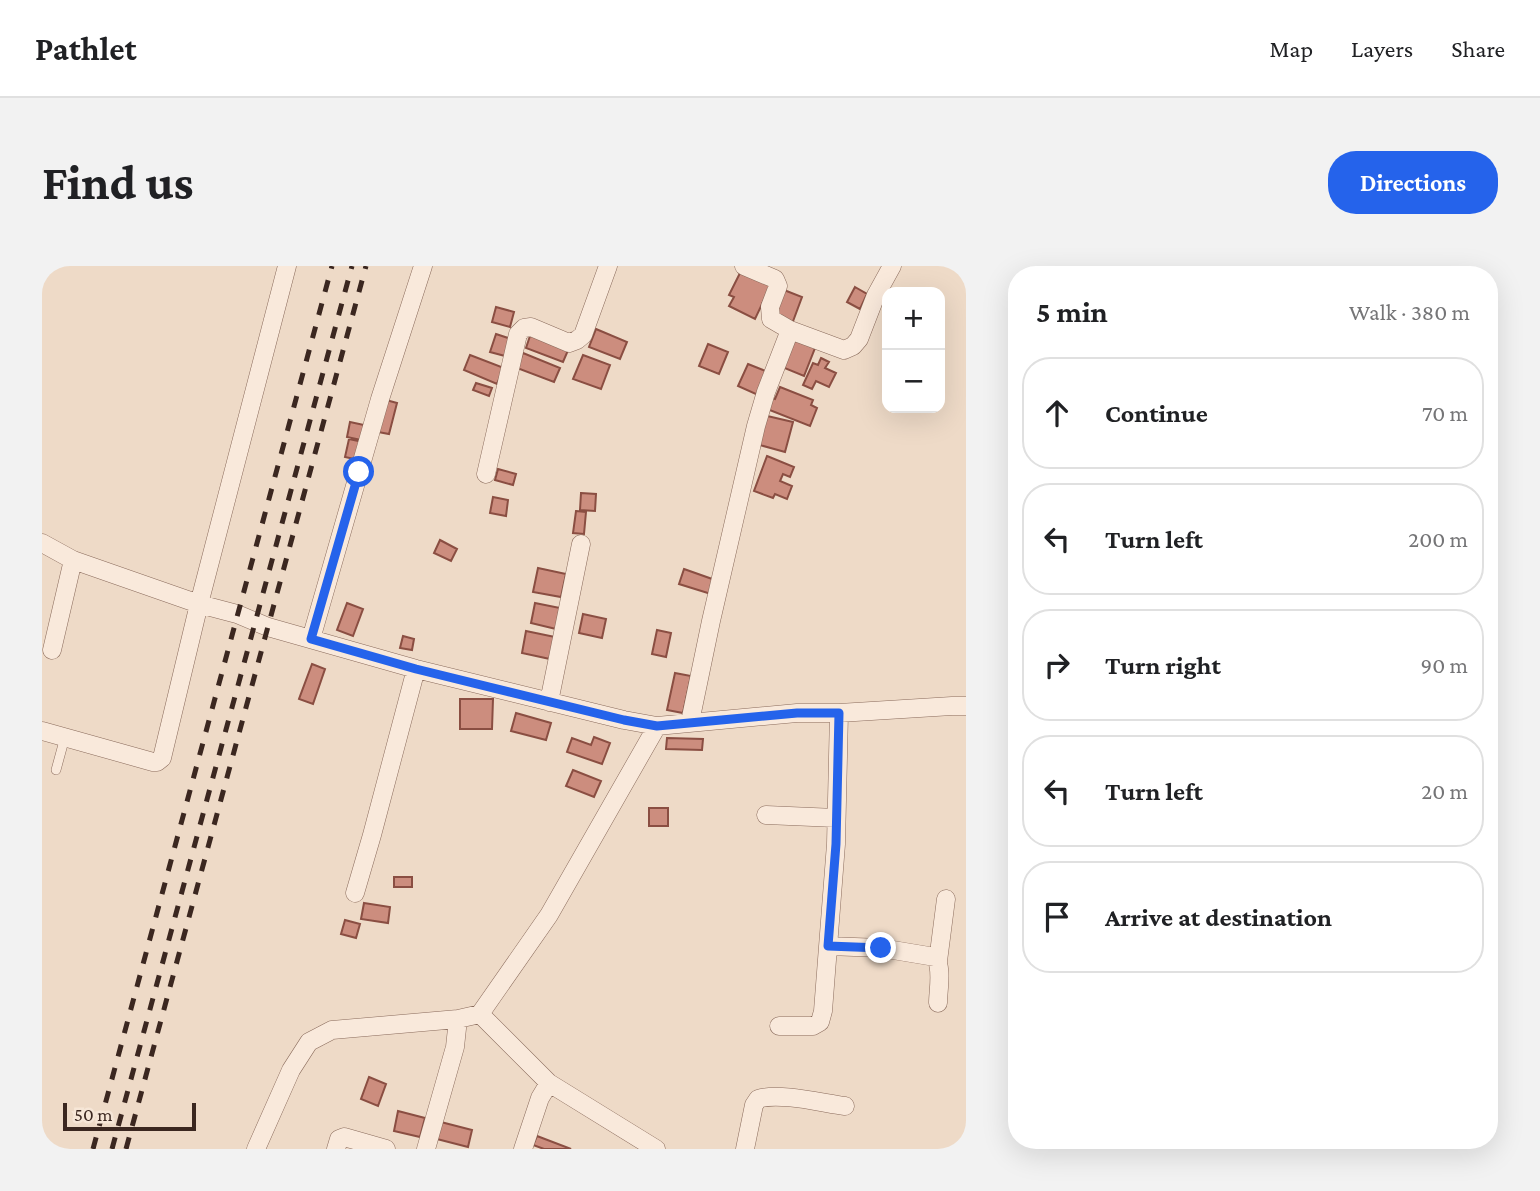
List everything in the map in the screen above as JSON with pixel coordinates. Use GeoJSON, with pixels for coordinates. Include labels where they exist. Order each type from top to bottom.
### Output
{"type":"FeatureCollection","features":[{"type":"Feature","properties":{"kind":"street"},"geometry":{"type":"LineString","coordinates":[[42,731],[153,762],[162,758],[287,266]]}},
{"type":"Feature","properties":{"kind":"street"},"geometry":{"type":"LineString","coordinates":[[311,639],[380,398],[423,266]]}},
{"type":"Feature","properties":{"kind":"street"},"geometry":{"type":"LineString","coordinates":[[486,474],[518,334],[524,328],[531,327],[569,343],[577,340],[583,335],[608,266]]}},
{"type":"Feature","properties":{"kind":"street"},"geometry":{"type":"LineString","coordinates":[[744,266],[777,282],[769,312],[771,319],[790,330],[844,350],[859,339],[876,295],[892,266]]}},
{"type":"Feature","properties":{"kind":"street"},"geometry":{"type":"LineString","coordinates":[[690,722],[756,426],[790,330]]}},
{"type":"Feature","properties":{"kind":"street"},"geometry":{"type":"LineString","coordinates":[[42,543],[73,560],[199,604],[237,614],[268,627],[416,669],[657,726],[797,713],[966,706]]}},
{"type":"Feature","properties":{"kind":"street"},"geometry":{"type":"LineString","coordinates":[[549,702],[581,544]]}},
{"type":"Feature","properties":{"kind":"street"},"geometry":{"type":"LineString","coordinates":[[52,650],[73,560]]}},
{"type":"Feature","properties":{"kind":"street"},"geometry":{"type":"LineString","coordinates":[[355,893],[416,669]]}},
{"type":"Feature","properties":{"kind":"street"},"geometry":{"type":"LineString","coordinates":[[779,1026],[813,1026],[820,1022],[823,1011],[836,844],[839,713]]}},
{"type":"Feature","properties":{"kind":"street"},"geometry":{"type":"LineString","coordinates":[[256,1149],[291,1070],[309,1042],[332,1030],[458,1019],[480,1014],[549,915],[657,726]]}},
{"type":"Feature","properties":{"kind":"street"},"geometry":{"type":"LineString","coordinates":[[765,815],[836,818]]}},
{"type":"Feature","properties":{"kind":"street"},"geometry":{"type":"LineString","coordinates":[[938,1003],[938,961],[946,899]]}},
{"type":"Feature","properties":{"kind":"street"},"geometry":{"type":"LineString","coordinates":[[828,946],[881,948],[931,956],[938,961]]}},
{"type":"Feature","properties":{"kind":"street"},"geometry":{"type":"LineString","coordinates":[[480,1014],[549,1083],[656,1149]]}},
{"type":"Feature","properties":{"kind":"street"},"geometry":{"type":"LineString","coordinates":[[426,1149],[455,1047],[458,1019]]}},
{"type":"Feature","properties":{"kind":"street"},"geometry":{"type":"LineString","coordinates":[[523,1149],[540,1098],[549,1083]]}},
{"type":"Feature","properties":{"kind":"street"},"geometry":{"type":"LineString","coordinates":[[745,1149],[754,1105],[758,1099],[767,1096],[845,1106]]}},
{"type":"Feature","properties":{"kind":"street"},"geometry":{"type":"LineString","coordinates":[[335,1149],[340,1139],[346,1137],[386,1149]]}},
{"type":"Feature","properties":{"kind":"lane"},"geometry":{"type":"LineString","coordinates":[[57,771],[65,737]]}},
{"type":"Feature","properties":{"kind":"building"},"geometry":{"type":"Polygon","coordinates":[[[740,273],[771,285],[755,319],[729,306],[734,297],[729,295],[740,273]]]}},
{"type":"Feature","properties":{"kind":"building"},"geometry":{"type":"Polygon","coordinates":[[[855,287],[867,294],[860,309],[847,302],[855,287]]]}},
{"type":"Feature","properties":{"kind":"building"},"geometry":{"type":"Polygon","coordinates":[[[784,290],[802,297],[792,324],[774,317],[784,290]]]}},
{"type":"Feature","properties":{"kind":"building"},"geometry":{"type":"Polygon","coordinates":[[[496,307],[514,312],[510,327],[492,322],[496,307]]]}},
{"type":"Feature","properties":{"kind":"building"},"geometry":{"type":"Polygon","coordinates":[[[596,329],[627,342],[620,359],[589,347],[596,329]]]}},
{"type":"Feature","properties":{"kind":"building"},"geometry":{"type":"Polygon","coordinates":[[[790,330],[815,348],[804,376],[782,367],[790,330]]]}},
{"type":"Feature","properties":{"kind":"building"},"geometry":{"type":"Polygon","coordinates":[[[531,333],[569,348],[563,362],[526,348],[531,333]]]}},
{"type":"Feature","properties":{"kind":"building"},"geometry":{"type":"Polygon","coordinates":[[[496,334],[511,339],[505,356],[490,352],[496,334]]]}},
{"type":"Feature","properties":{"kind":"building"},"geometry":{"type":"Polygon","coordinates":[[[708,344],[728,352],[719,374],[699,366],[708,344]]]}},
{"type":"Feature","properties":{"kind":"building"},"geometry":{"type":"Polygon","coordinates":[[[523,353],[560,368],[554,382],[517,368],[523,353]]]}},
{"type":"Feature","properties":{"kind":"building"},"geometry":{"type":"Polygon","coordinates":[[[470,355],[504,368],[497,384],[464,370],[470,355]]]}},
{"type":"Feature","properties":{"kind":"building"},"geometry":{"type":"Polygon","coordinates":[[[583,355],[610,365],[601,389],[573,379],[583,355]]]}},
{"type":"Feature","properties":{"kind":"building"},"geometry":{"type":"Polygon","coordinates":[[[821,358],[829,362],[825,368],[836,373],[829,387],[816,381],[812,389],[803,385],[813,363],[818,365],[821,358]]]}},
{"type":"Feature","properties":{"kind":"building"},"geometry":{"type":"Polygon","coordinates":[[[748,364],[768,372],[758,395],[738,386],[748,364]]]}},
{"type":"Feature","properties":{"kind":"building"},"geometry":{"type":"Polygon","coordinates":[[[476,383],[492,388],[489,396],[473,390],[476,383]]]}},
{"type":"Feature","properties":{"kind":"building"},"geometry":{"type":"Polygon","coordinates":[[[780,387],[813,400],[811,405],[817,408],[810,426],[767,409],[780,387]]]}},
{"type":"Feature","properties":{"kind":"building"},"geometry":{"type":"Polygon","coordinates":[[[386,400],[397,403],[389,434],[378,432],[386,400]]]}},
{"type":"Feature","properties":{"kind":"building"},"geometry":{"type":"Polygon","coordinates":[[[763,415],[793,422],[785,452],[756,444],[763,415]]]}},
{"type":"Feature","properties":{"kind":"building"},"geometry":{"type":"Polygon","coordinates":[[[350,422],[364,425],[361,440],[347,437],[350,422]]]}},
{"type":"Feature","properties":{"kind":"building"},"geometry":{"type":"Polygon","coordinates":[[[349,439],[363,442],[359,460],[345,457],[349,439]]]}},
{"type":"Feature","properties":{"kind":"building"},"geometry":{"type":"Polygon","coordinates":[[[767,456],[794,467],[790,477],[783,474],[780,481],[792,486],[787,499],[775,494],[773,498],[754,491],[767,456]]]}},
{"type":"Feature","properties":{"kind":"building"},"geometry":{"type":"Polygon","coordinates":[[[498,469],[516,474],[513,485],[495,480],[498,469]]]}},
{"type":"Feature","properties":{"kind":"building"},"geometry":{"type":"Polygon","coordinates":[[[581,493],[596,494],[595,511],[580,510],[581,493]]]}},
{"type":"Feature","properties":{"kind":"building"},"geometry":{"type":"Polygon","coordinates":[[[493,497],[508,500],[506,516],[490,513],[493,497]]]}},
{"type":"Feature","properties":{"kind":"building"},"geometry":{"type":"Polygon","coordinates":[[[576,511],[586,512],[584,534],[573,533],[576,511]]]}},
{"type":"Feature","properties":{"kind":"building"},"geometry":{"type":"Polygon","coordinates":[[[440,540],[457,549],[451,561],[434,553],[440,540]]]}},
{"type":"Feature","properties":{"kind":"building"},"geometry":{"type":"Polygon","coordinates":[[[538,568],[566,574],[561,597],[533,592],[538,568]]]}},
{"type":"Feature","properties":{"kind":"building"},"geometry":{"type":"Polygon","coordinates":[[[684,569],[715,580],[711,594],[679,584],[684,569]]]}},
{"type":"Feature","properties":{"kind":"building"},"geometry":{"type":"Polygon","coordinates":[[[347,603],[363,609],[353,636],[337,630],[347,603]]]}},
{"type":"Feature","properties":{"kind":"building"},"geometry":{"type":"Polygon","coordinates":[[[535,603],[560,608],[556,629],[531,623],[535,603]]]}},
{"type":"Feature","properties":{"kind":"building"},"geometry":{"type":"Polygon","coordinates":[[[583,614],[606,619],[602,638],[579,633],[583,614]]]}},
{"type":"Feature","properties":{"kind":"building"},"geometry":{"type":"Polygon","coordinates":[[[657,630],[671,633],[666,657],[652,654],[657,630]]]}},
{"type":"Feature","properties":{"kind":"building"},"geometry":{"type":"Polygon","coordinates":[[[526,631],[555,637],[550,659],[522,653],[526,631]]]}},
{"type":"Feature","properties":{"kind":"building"},"geometry":{"type":"Polygon","coordinates":[[[403,636],[414,639],[412,650],[400,648],[403,636]]]}},
{"type":"Feature","properties":{"kind":"building"},"geometry":{"type":"Polygon","coordinates":[[[312,664],[325,669],[313,704],[299,699],[312,664]]]}},
{"type":"Feature","properties":{"kind":"building"},"geometry":{"type":"Polygon","coordinates":[[[675,673],[691,676],[683,713],[667,710],[675,673]]]}},
{"type":"Feature","properties":{"kind":"building"},"geometry":{"type":"Polygon","coordinates":[[[460,699],[493,699],[492,729],[460,729],[460,699]]]}},
{"type":"Feature","properties":{"kind":"building"},"geometry":{"type":"Polygon","coordinates":[[[516,713],[551,723],[546,740],[511,731],[516,713]]]}},
{"type":"Feature","properties":{"kind":"building"},"geometry":{"type":"Polygon","coordinates":[[[594,737],[610,743],[602,764],[567,752],[572,738],[591,745],[594,737]]]}},
{"type":"Feature","properties":{"kind":"building"},"geometry":{"type":"Polygon","coordinates":[[[667,738],[703,739],[702,750],[666,749],[667,738]]]}},
{"type":"Feature","properties":{"kind":"building"},"geometry":{"type":"Polygon","coordinates":[[[573,770],[601,781],[594,797],[566,786],[573,770]]]}},
{"type":"Feature","properties":{"kind":"building"},"geometry":{"type":"Polygon","coordinates":[[[649,808],[668,808],[668,826],[649,826],[649,808]]]}},
{"type":"Feature","properties":{"kind":"building"},"geometry":{"type":"Polygon","coordinates":[[[394,877],[412,877],[412,887],[394,887],[394,877]]]}},
{"type":"Feature","properties":{"kind":"building"},"geometry":{"type":"Polygon","coordinates":[[[364,903],[390,907],[388,923],[361,919],[364,903]]]}},
{"type":"Feature","properties":{"kind":"building"},"geometry":{"type":"Polygon","coordinates":[[[345,920],[360,924],[356,938],[341,934],[345,920]]]}},
{"type":"Feature","properties":{"kind":"building"},"geometry":{"type":"Polygon","coordinates":[[[369,1077],[386,1084],[378,1106],[361,1099],[369,1077]]]}},
{"type":"Feature","properties":{"kind":"building"},"geometry":{"type":"Polygon","coordinates":[[[398,1111],[425,1118],[420,1137],[394,1131],[398,1111]]]}},
{"type":"Feature","properties":{"kind":"building"},"geometry":{"type":"Polygon","coordinates":[[[437,1121],[472,1130],[468,1147],[433,1138],[437,1121]]]}},
{"type":"Feature","properties":{"kind":"building"},"geometry":{"type":"Polygon","coordinates":[[[537,1136],[571,1149],[544,1149],[533,1145],[537,1136]]]}},
{"type":"Feature","properties":{"kind":"railway"},"geometry":{"type":"LineString","coordinates":[[93,1149],[332,266]]}},
{"type":"Feature","properties":{"kind":"railway"},"geometry":{"type":"LineString","coordinates":[[112,1149],[352,266]]}},
{"type":"Feature","properties":{"kind":"railway"},"geometry":{"type":"LineString","coordinates":[[126,1149],[366,266]]}},
{"type":"Feature","properties":{"kind":"route"},"geometry":{"type":"LineString","coordinates":[[359,472],[311,639],[416,669],[657,726],[797,713],[839,713],[836,844],[828,946],[881,948]]}}]}
